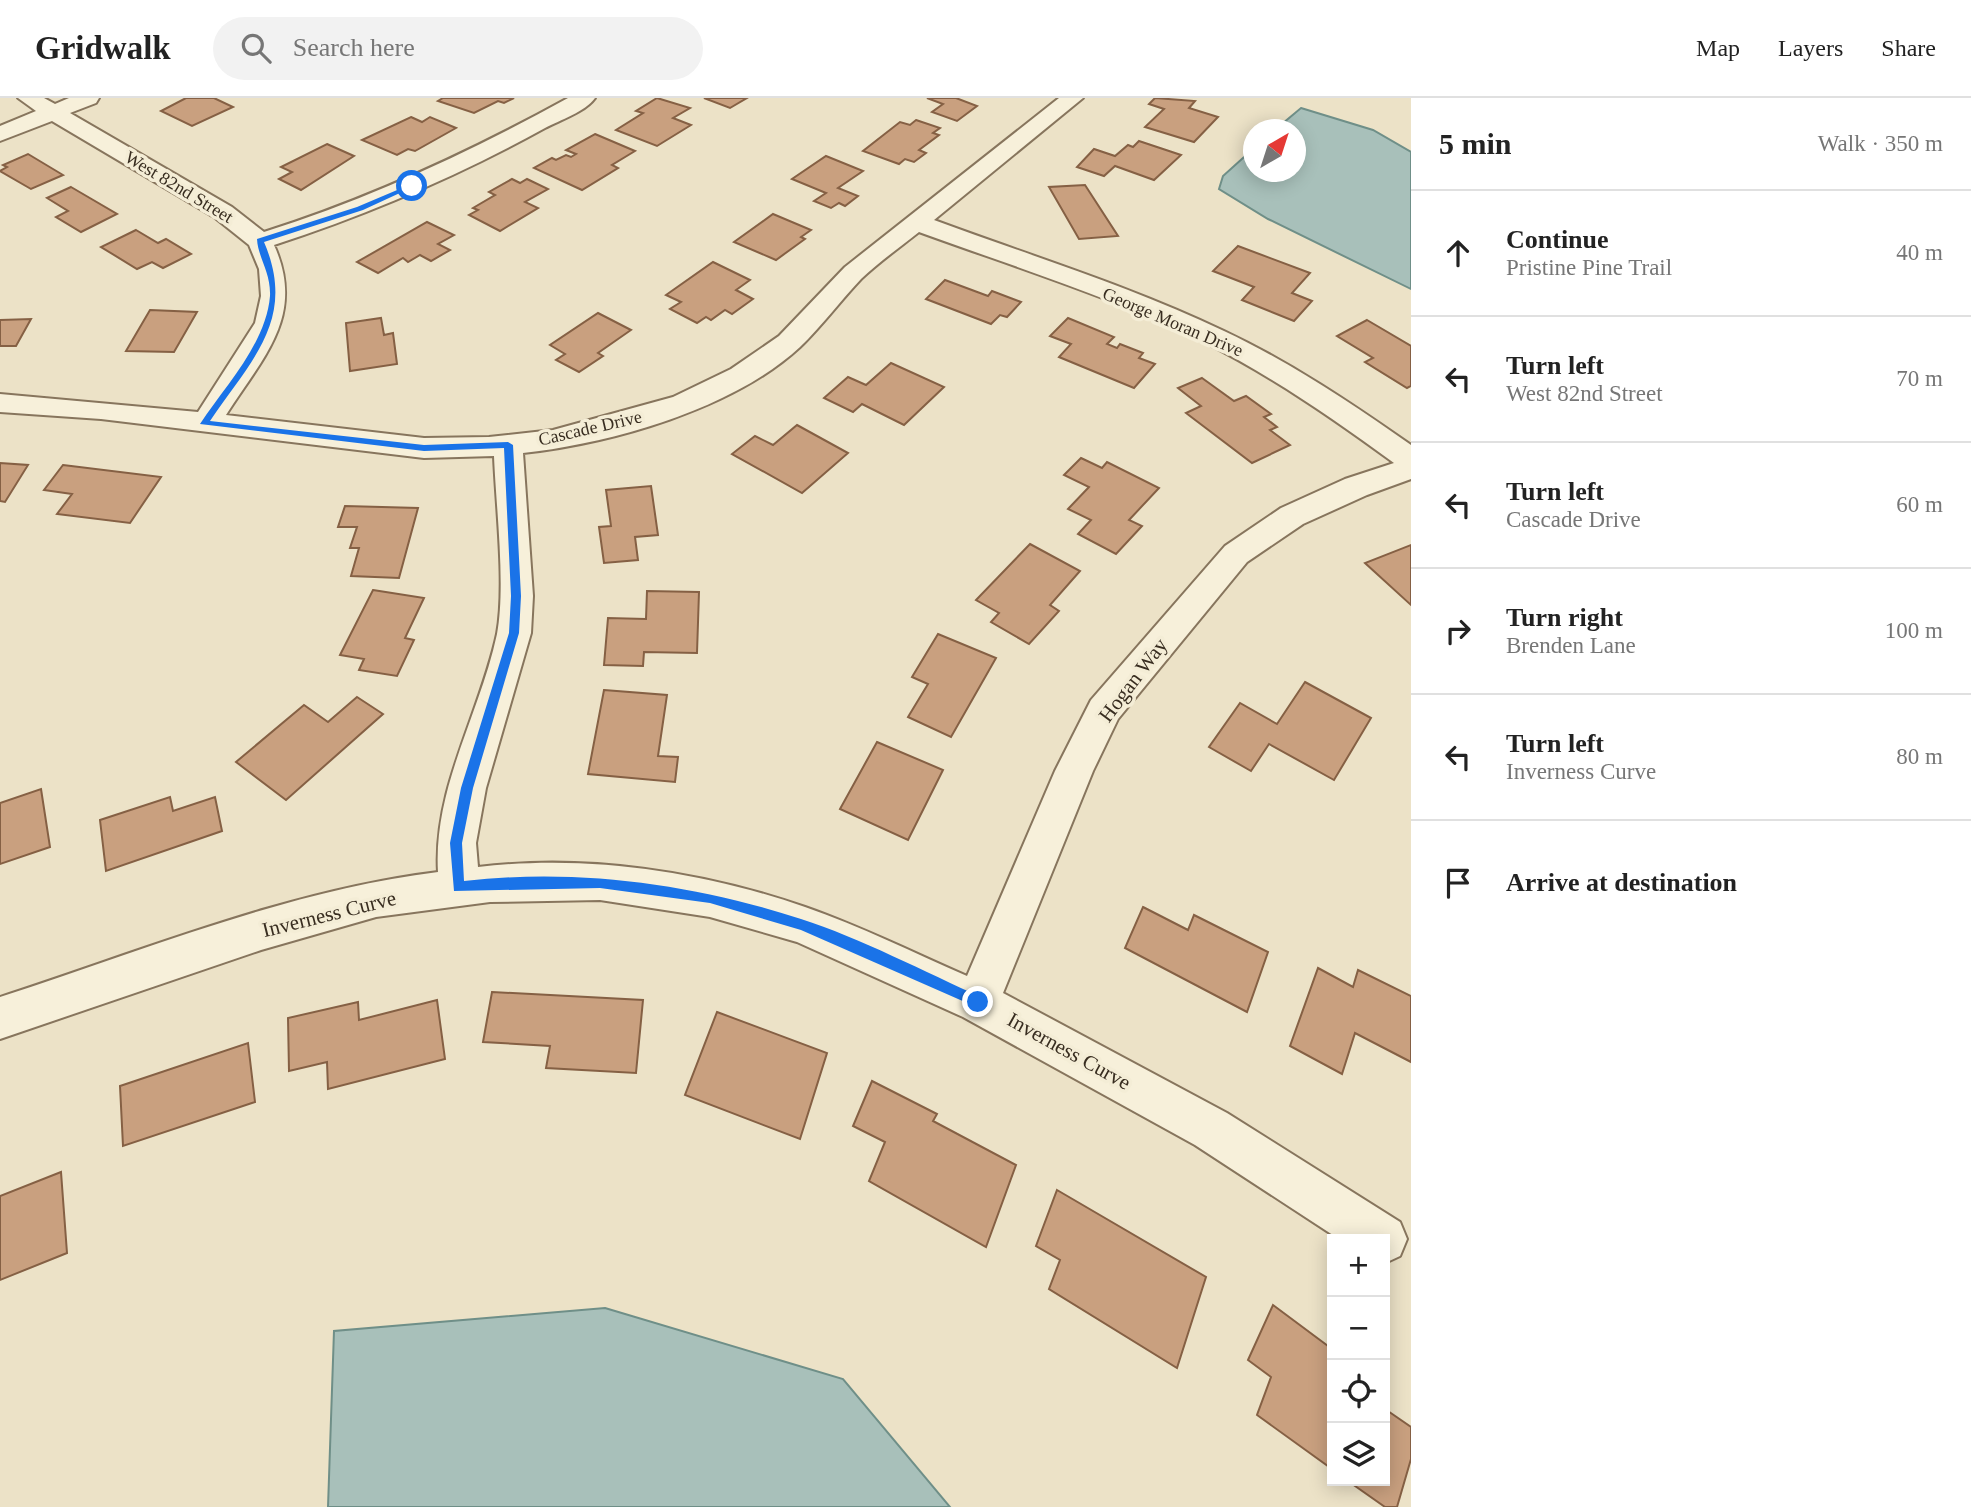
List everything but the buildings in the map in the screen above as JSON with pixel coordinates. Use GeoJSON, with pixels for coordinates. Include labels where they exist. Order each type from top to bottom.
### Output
{"type":"FeatureCollection","features":[{"type":"Feature","properties":{"kind":"street","name":"West 82nd Street"},"geometry":{"type":"LineString","coordinates":[[29,98],[223,212],[260,241]]}},
{"type":"Feature","properties":{"kind":"street"},"geometry":{"type":"LineString","coordinates":[[0,134],[88,98]]}},
{"type":"Feature","properties":{"kind":"street"},"geometry":{"type":"LineString","coordinates":[[205,424],[254,350],[268,323],[274,296],[272,269],[260,241],[360,208],[412,186],[517,135],[584,98]]}},
{"type":"Feature","properties":{"kind":"street","name":"Cascade Drive"},"geometry":{"type":"LineString","coordinates":[[0,403],[101,411],[424,448],[508,445],[553,440],[613,426],[683,404],[741,375],[789,342],[854,272],[1072,98]]}},
{"type":"Feature","properties":{"kind":"street","name":"George Moran Drive"},"geometry":{"type":"LineString","coordinates":[[915,222],[1213,336],[1287,375],[1359,421],[1411,460]]}},
{"type":"Feature","properties":{"kind":"street"},"geometry":{"type":"LineString","coordinates":[[459,887],[456,843],[467,788],[514,633],[516,596],[508,445]]}},
{"type":"Feature","properties":{"kind":"street","name":"Hogan Way"},"geometry":{"type":"LineString","coordinates":[[978,1002],[1074,771],[1113,699],[1236,554],[1292,516],[1356,487],[1411,468]]}},
{"type":"Feature","properties":{"kind":"street","name":"Inverness Curve"},"geometry":{"type":"LineString","coordinates":[[0,1018],[261,930],[376,898],[490,884],[600,883],[710,898],[803,925],[978,1002],[1211,1129],[1375,1234]]}},
{"type":"Feature","properties":{"kind":"street","name":"Inverness Curve"},"geometry":{"type":"LineString","coordinates":[[1390,1244],[1411,1257]]}},
{"type":"Feature","properties":{"kind":"water"},"geometry":{"type":"Polygon","coordinates":[[[1301,108],[1373,130],[1411,152],[1411,289],[1268,219],[1219,189],[1223,176],[1243,158],[1243,182],[1306,182],[1306,119],[1288,119],[1301,108]]]}},
{"type":"Feature","properties":{"kind":"water"},"geometry":{"type":"Polygon","coordinates":[[[605,1308],[843,1379],[950,1507],[328,1507],[334,1331],[605,1308]]]}},
{"type":"Feature","properties":{"kind":"route"},"geometry":{"type":"LineString","coordinates":[[412,186],[360,208],[260,241],[272,269],[274,296],[268,323],[254,350],[205,424],[424,448],[508,445],[516,596],[514,633],[467,788],[456,843],[459,887],[490,884],[600,883],[710,898],[803,925],[892,961],[978,1002]]}}]}
